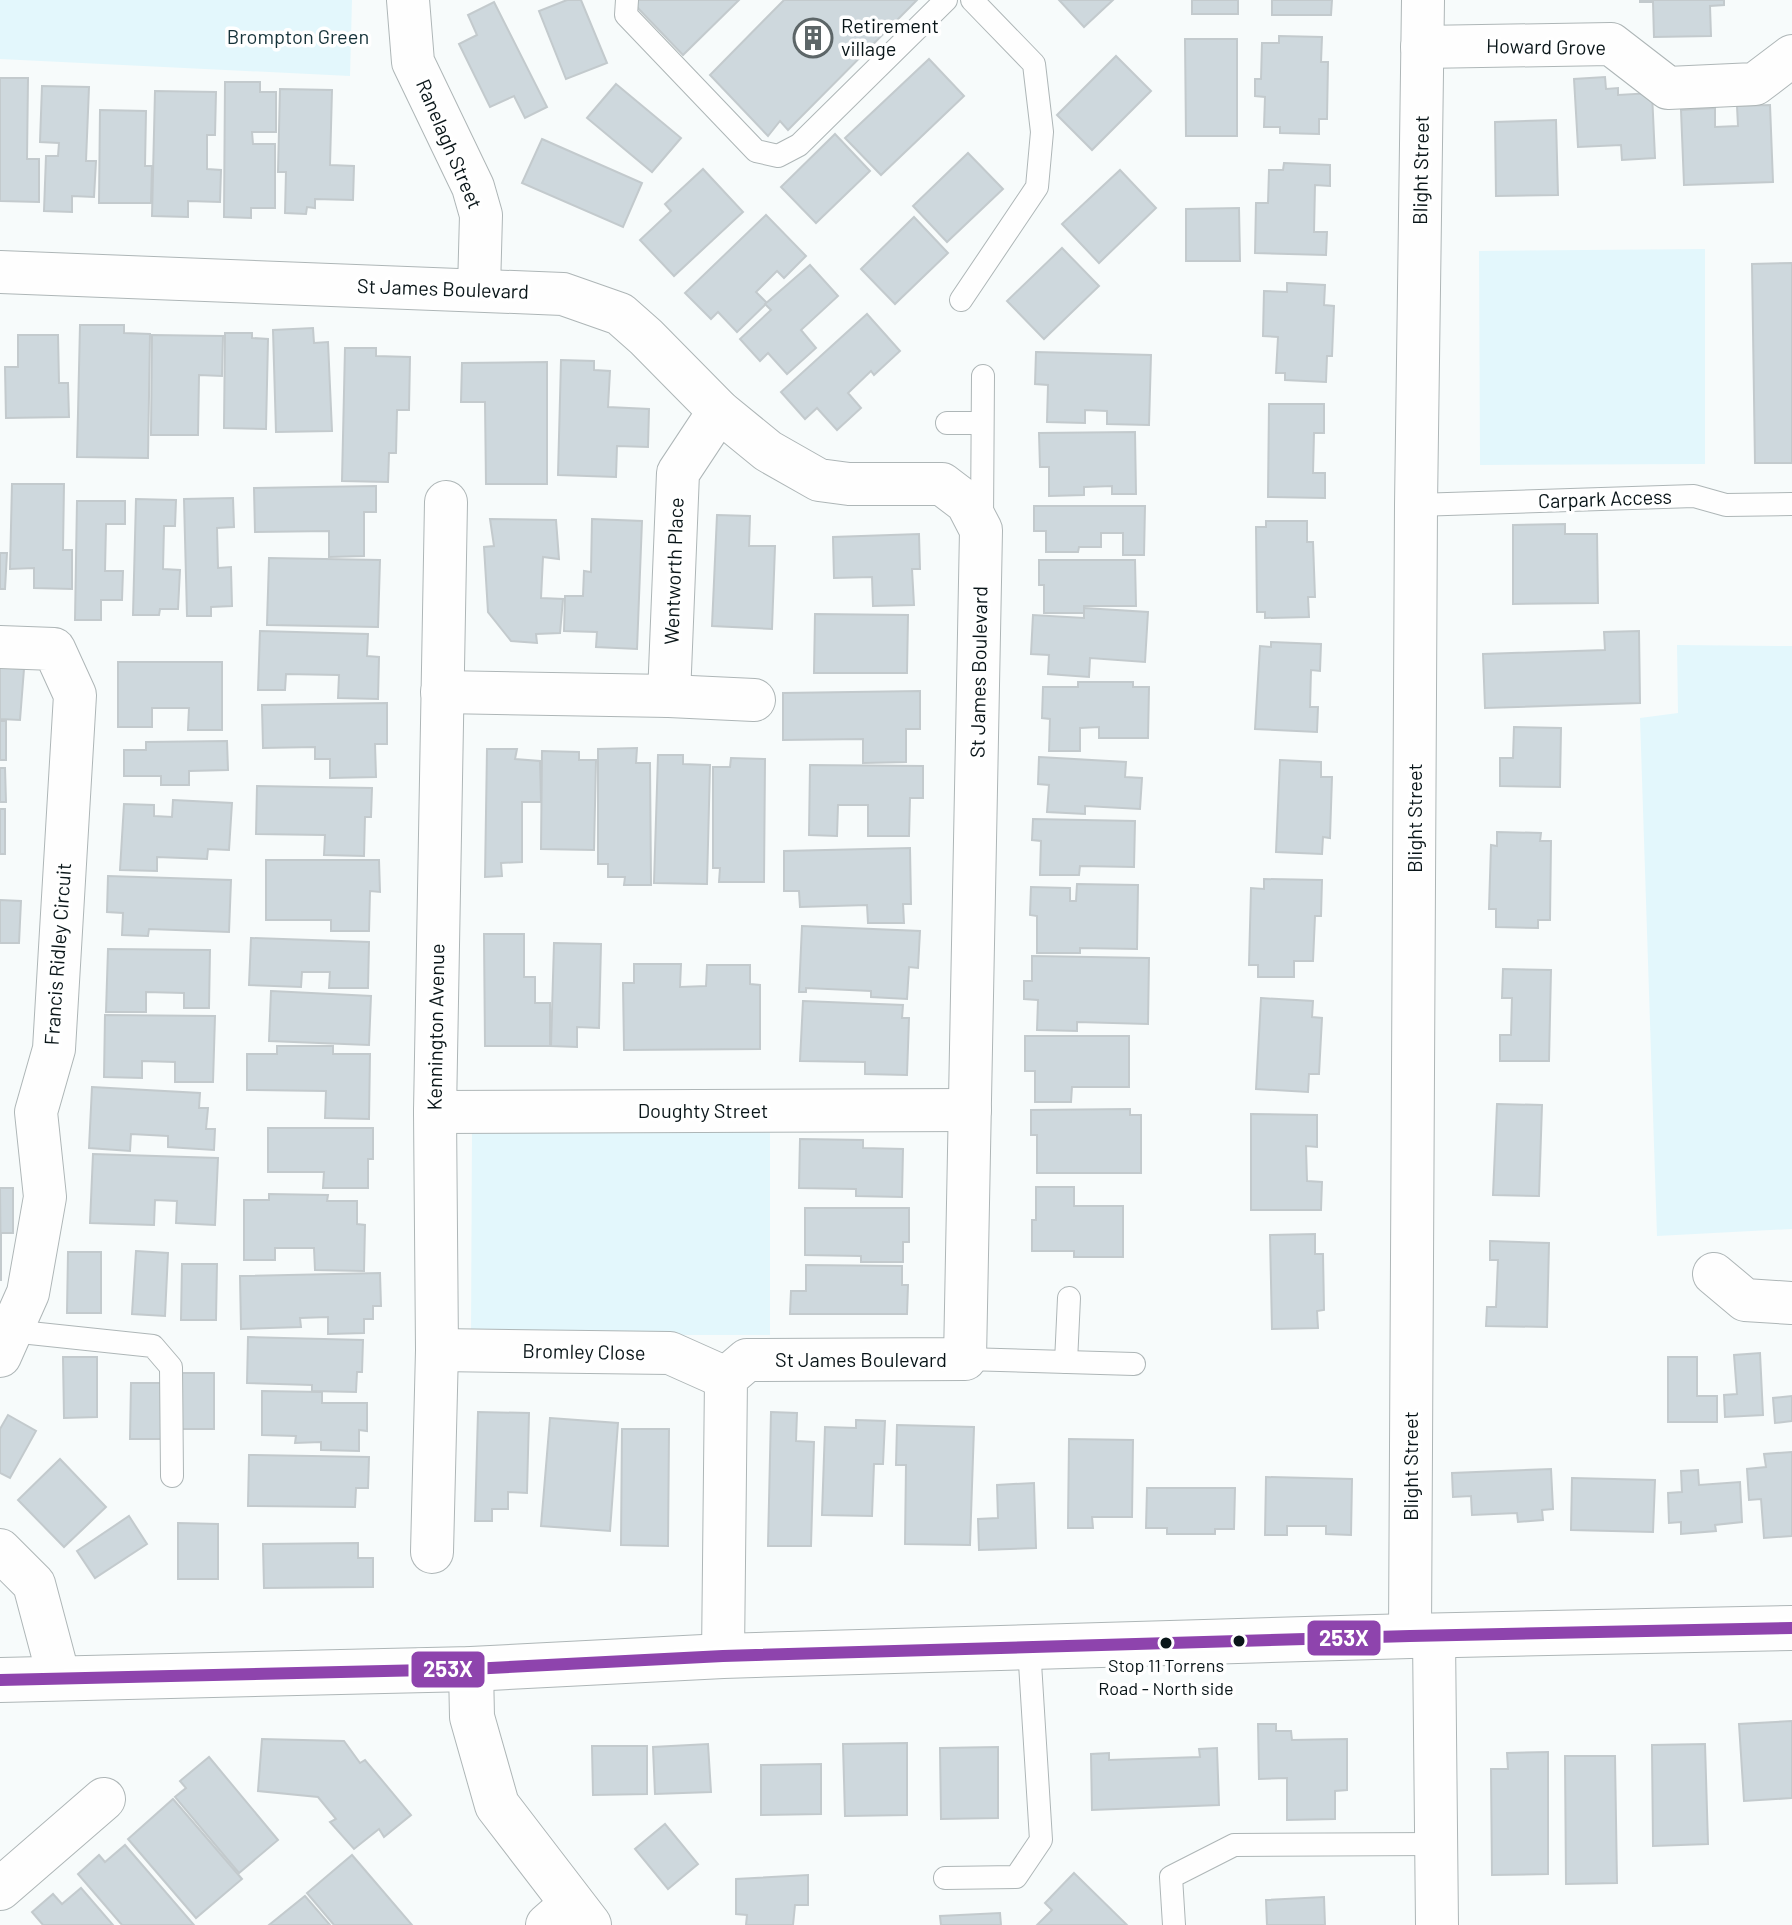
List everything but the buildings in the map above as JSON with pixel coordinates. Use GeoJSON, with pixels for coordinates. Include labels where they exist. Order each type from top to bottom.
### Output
{"type":"FeatureCollection","features":[{"type":"Feature","properties":{"kind":"main road"},"geometry":{"type":"LineString","coordinates":[[0,1680],[471,1669],[723,1656],[1029,1647],[1792,1628]]}},
{"type":"Feature","properties":{"kind":"main road"},"geometry":{"type":"LineString","coordinates":[[471,1669],[472,1717],[497,1805],[569,1918]]}},
{"type":"Feature","properties":{"kind":"street","name":"Ranelagh Street"},"geometry":{"type":"LineString","coordinates":[[408,0],[413,62],[473,187],[481,215],[479,289]]}},
{"type":"Feature","properties":{"kind":"street","name":"Blight Street"},"geometry":{"type":"LineString","coordinates":[[1423,0],[1416,505],[1422,1636],[1437,1844],[1437,1925]]}},
{"type":"Feature","properties":{"kind":"street","name":"Howard Grove"},"geometry":{"type":"LineString","coordinates":[[1422,47],[1611,44],[1668,88],[1755,84],[1792,56]]}},
{"type":"Feature","properties":{"kind":"street","name":"St James Boulevard"},"geometry":{"type":"LineString","coordinates":[[0,272],[563,294],[620,314],[719,411],[768,451],[819,480],[849,484],[942,484],[967,503],[981,530],[965,1359],[747,1360],[726,1378]]}},
{"type":"Feature","properties":{"kind":"street","name":"Wentworth Place"},"geometry":{"type":"LineString","coordinates":[[669,696],[678,473],[719,411]]}},
{"type":"Feature","properties":{"kind":"street","name":"Kennington Avenue"},"geometry":{"type":"LineString","coordinates":[[432,1552],[437,1350],[435,1112],[446,502]]}},
{"type":"Feature","properties":{"kind":"street","name":"Francis Ridley Circuit"},"geometry":{"type":"LineString","coordinates":[[0,647],[54,649],[75,695],[54,1049],[18,1110],[45,1197],[28,1293],[5,1344]]}},
{"type":"Feature","properties":{"kind":"street"},"geometry":{"type":"LineString","coordinates":[[442,692],[754,700]]}},
{"type":"Feature","properties":{"kind":"street","name":"Doughty Street"},"geometry":{"type":"LineString","coordinates":[[435,1112],[970,1110]]}},
{"type":"Feature","properties":{"kind":"street"},"geometry":{"type":"LineString","coordinates":[[1714,1274],[1745,1300],[1792,1303]]}},
{"type":"Feature","properties":{"kind":"street","name":"Bromley Close"},"geometry":{"type":"LineString","coordinates":[[437,1350],[670,1353],[726,1378]]}},
{"type":"Feature","properties":{"kind":"street"},"geometry":{"type":"LineString","coordinates":[[723,1656],[726,1378]]}},
{"type":"Feature","properties":{"kind":"street"},"geometry":{"type":"LineString","coordinates":[[0,1550],[34,1584],[59,1678]]}},
{"type":"Feature","properties":{"kind":"street"},"geometry":{"type":"LineString","coordinates":[[0,1889],[104,1799]]}},
{"type":"Feature","properties":{"kind":"lane"},"geometry":{"type":"LineString","coordinates":[[627,0],[626,15],[756,151],[778,156],[799,145],[946,0]]}},
{"type":"Feature","properties":{"kind":"lane"},"geometry":{"type":"LineString","coordinates":[[961,300],[1037,187],[1042,132],[1034,64],[972,0]]}},
{"type":"Feature","properties":{"kind":"lane"},"geometry":{"type":"LineString","coordinates":[[981,530],[983,376]]}},
{"type":"Feature","properties":{"kind":"lane"},"geometry":{"type":"LineString","coordinates":[[947,423],[982,423]]}},
{"type":"Feature","properties":{"kind":"lane","name":"Carpark Access"},"geometry":{"type":"LineString","coordinates":[[1416,505],[1694,496],[1726,505],[1792,504]]}},
{"type":"Feature","properties":{"kind":"lane"},"geometry":{"type":"LineString","coordinates":[[1066,1362],[1069,1298]]}},
{"type":"Feature","properties":{"kind":"lane"},"geometry":{"type":"LineString","coordinates":[[5,1344],[153,1346],[171,1367],[172,1476]]}},
{"type":"Feature","properties":{"kind":"lane"},"geometry":{"type":"LineString","coordinates":[[965,1359],[1134,1364]]}},
{"type":"Feature","properties":{"kind":"lane"},"geometry":{"type":"LineString","coordinates":[[945,1878],[1016,1877],[1041,1840],[1029,1647]]}},
{"type":"Feature","properties":{"kind":"lane"},"geometry":{"type":"LineString","coordinates":[[1174,1925],[1171,1877],[1234,1845],[1437,1844]]}},
{"type":"Feature","properties":{"kind":"green space","name":"Brompton Green"},"geometry":{"type":"Polygon","coordinates":[[[0,0],[352,0],[350,76],[0,59],[0,0]]]}},
{"type":"Feature","properties":{"kind":"green space"},"geometry":{"type":"Polygon","coordinates":[[[1705,249],[1705,464],[1480,465],[1479,251],[1705,249]]]}},
{"type":"Feature","properties":{"kind":"green space"},"geometry":{"type":"Polygon","coordinates":[[[1677,645],[1792,646],[1792,1229],[1657,1236],[1640,718],[1678,713],[1677,645]]]}},
{"type":"Feature","properties":{"kind":"green space"},"geometry":{"type":"Polygon","coordinates":[[[472,1128],[770,1128],[770,1335],[471,1335],[472,1128]]]}},
{"type":"Feature","properties":{"kind":"transit line","name":"253X"},"geometry":{"type":"LineString","coordinates":[[0,1680],[471,1669],[723,1656],[1410,1636],[1792,1628]]}},
{"type":"Feature","properties":{"kind":"place","name":"Retirement village"},"geometry":{"type":"Point","coordinates":[813,38]}},
{"type":"Feature","properties":{"kind":"place","name":"Stop 11 Torrens Road - North side"},"geometry":{"type":"Point","coordinates":[1166,1643]}}]}
